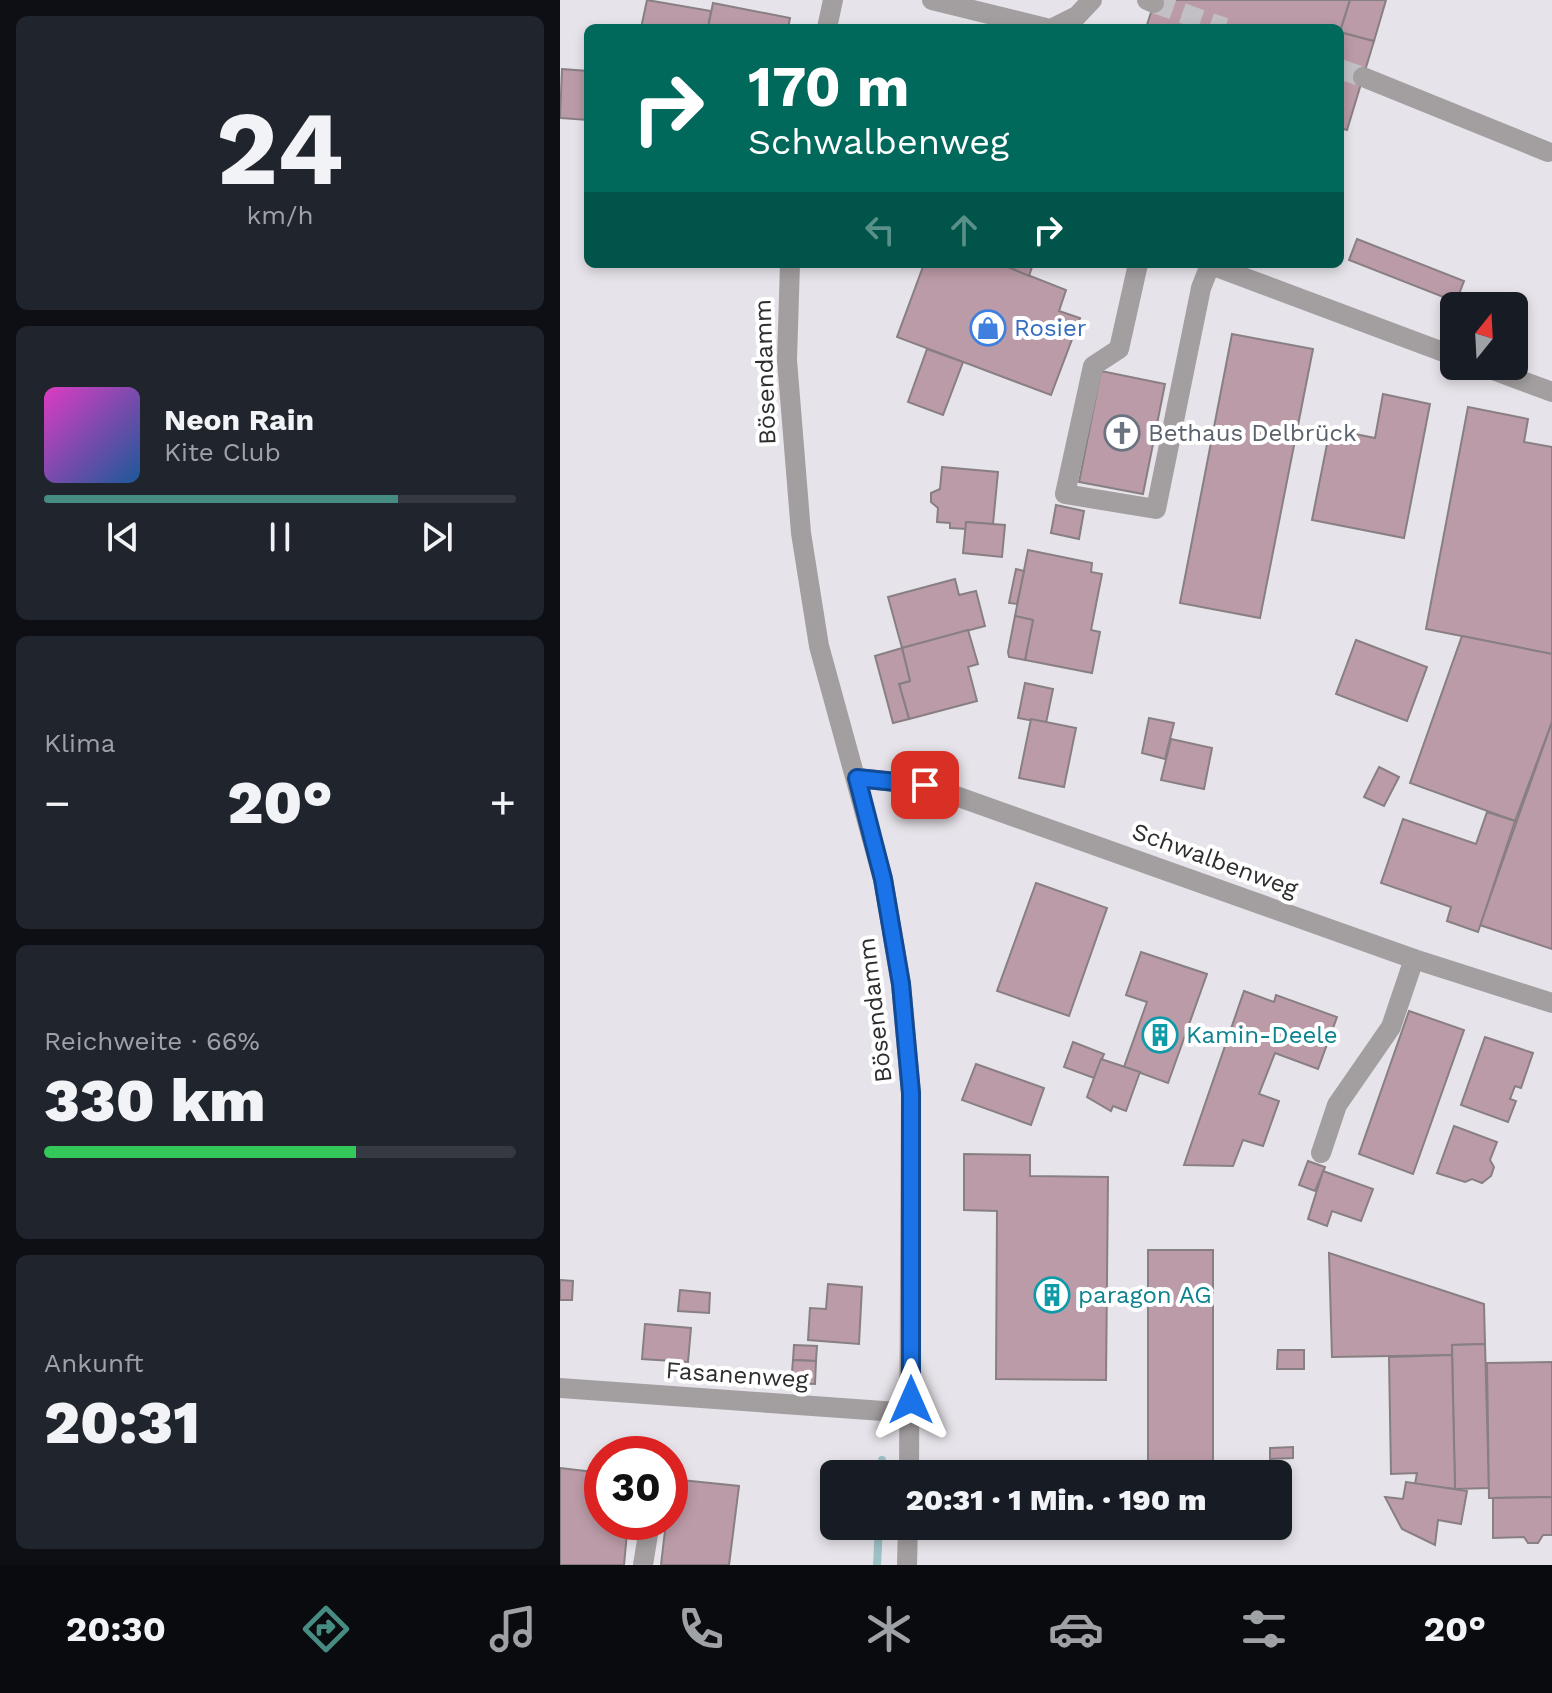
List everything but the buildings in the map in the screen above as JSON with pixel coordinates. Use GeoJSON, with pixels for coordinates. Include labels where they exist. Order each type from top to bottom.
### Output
{"type":"FeatureCollection","features":[{"type":"Feature","properties":{"kind":"street"},"geometry":{"type":"LineString","coordinates":[[828,24],[833,0]]}},
{"type":"Feature","properties":{"kind":"street"},"geometry":{"type":"LineString","coordinates":[[932,0],[1030,24]]}},
{"type":"Feature","properties":{"kind":"street"},"geometry":{"type":"LineString","coordinates":[[1061,24],[1077,16],[1092,0]]}},
{"type":"Feature","properties":{"kind":"street"},"geometry":{"type":"LineString","coordinates":[[1363,77],[1548,152]]}},
{"type":"Feature","properties":{"kind":"street","name":"Bösendamm"},"geometry":{"type":"LineString","coordinates":[[790,268],[787,360],[801,533],[819,646],[857,778],[888,909],[901,984],[911,1093],[909,1460]]}},
{"type":"Feature","properties":{"kind":"street"},"geometry":{"type":"LineString","coordinates":[[1137,268],[1119,349],[1093,366],[1065,494],[1156,509],[1208,268]]}},
{"type":"Feature","properties":{"kind":"street"},"geometry":{"type":"LineString","coordinates":[[1220,268],[1440,351]]}},
{"type":"Feature","properties":{"kind":"street"},"geometry":{"type":"LineString","coordinates":[[1520,380],[1552,392]]}},
{"type":"Feature","properties":{"kind":"street","name":"Schwalbenweg"},"geometry":{"type":"LineString","coordinates":[[857,778],[925,785],[1414,959],[1552,1003]]}},
{"type":"Feature","properties":{"kind":"street"},"geometry":{"type":"LineString","coordinates":[[1321,1153],[1337,1105],[1391,1027],[1414,959]]}},
{"type":"Feature","properties":{"kind":"street","name":"Fasanenweg"},"geometry":{"type":"LineString","coordinates":[[560,1388],[911,1413]]}},
{"type":"Feature","properties":{"kind":"street"},"geometry":{"type":"LineString","coordinates":[[643,1565],[647,1540]]}},
{"type":"Feature","properties":{"kind":"street"},"geometry":{"type":"LineString","coordinates":[[907,1565],[908,1540]]}},
{"type":"Feature","properties":{"kind":"waterway"},"geometry":{"type":"LineString","coordinates":[[877,1565],[878,1540]]}},
{"type":"Feature","properties":{"kind":"tunnel"},"geometry":{"type":"LineString","coordinates":[[1154,3],[1214,24]]}},
{"type":"Feature","properties":{"kind":"tunnel"},"geometry":{"type":"LineString","coordinates":[[1344,70],[1363,77]]}},
{"type":"Feature","properties":{"kind":"place","name":"Rosier"},"geometry":{"type":"Point","coordinates":[988,328]}},
{"type":"Feature","properties":{"kind":"place","name":"Bethaus Delbrück"},"geometry":{"type":"Point","coordinates":[1122,433]}},
{"type":"Feature","properties":{"kind":"place","name":"Kamin-Deele"},"geometry":{"type":"Point","coordinates":[1160,1035]}},
{"type":"Feature","properties":{"kind":"place","name":"paragon AG"},"geometry":{"type":"Point","coordinates":[1052,1295]}},
{"type":"Feature","properties":{"kind":"route"},"geometry":{"type":"LineString","coordinates":[[911,1400],[911,1093],[901,984],[883,879],[857,778],[925,785]]}}]}
